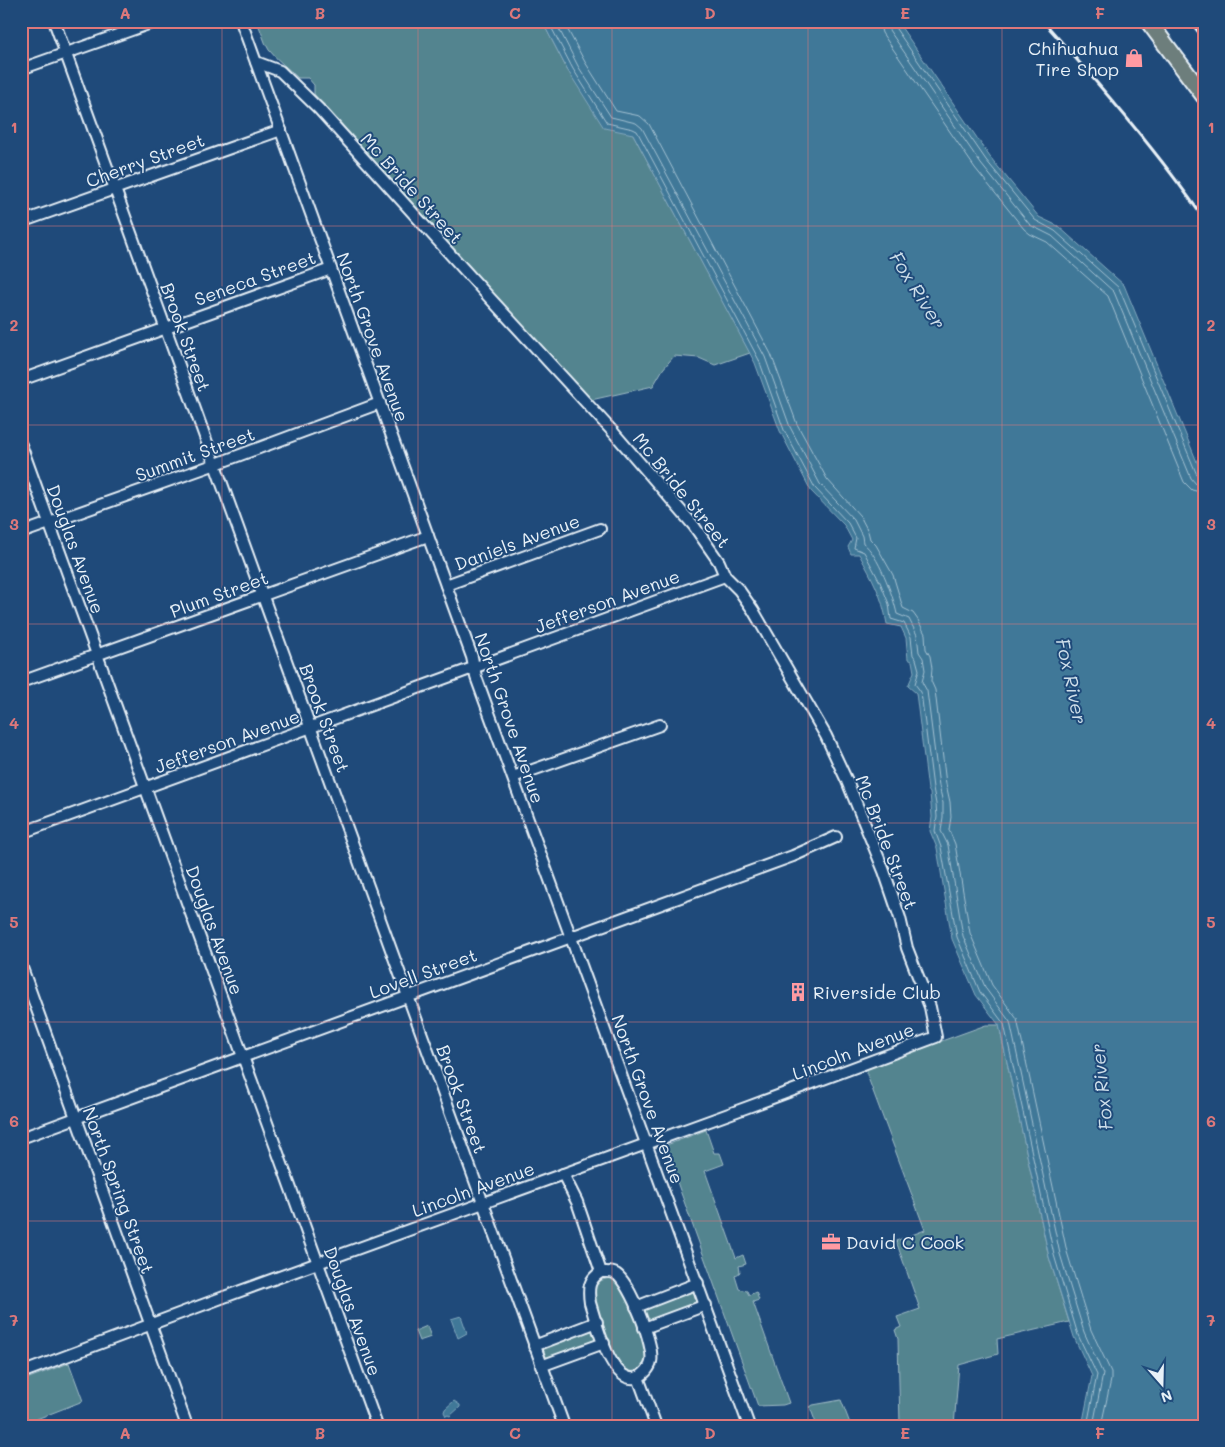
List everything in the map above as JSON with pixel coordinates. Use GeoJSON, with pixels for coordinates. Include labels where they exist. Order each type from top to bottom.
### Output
{"type":"FeatureCollection","features":[{"type":"Feature","properties":{"kind":"main road"},"geometry":{"type":"LineString","coordinates":[[1148,21],[1204,96]]}},
{"type":"Feature","properties":{"kind":"street","name":"Brook Street"},"geometry":{"type":"LineString","coordinates":[[54,21],[564,1426]]}},
{"type":"Feature","properties":{"kind":"street"},"geometry":{"type":"LineString","coordinates":[[21,69],[157,21]]}},
{"type":"Feature","properties":{"kind":"street","name":"North Grove Avenue"},"geometry":{"type":"LineString","coordinates":[[242,21],[472,657],[476,677],[749,1426]]}},
{"type":"Feature","properties":{"kind":"street","name":"Mc Bride Street"},"geometry":{"type":"LineString","coordinates":[[256,62],[280,71],[319,109],[614,433],[694,526],[720,562],[725,576],[739,590],[757,617],[826,736],[847,781],[884,871],[900,918],[907,948],[930,1007],[936,1037]]}},
{"type":"Feature","properties":{"kind":"street","name":"Cherry Street"},"geometry":{"type":"LineString","coordinates":[[21,222],[281,130]]}},
{"type":"Feature","properties":{"kind":"street","name":"Seneca Street"},"geometry":{"type":"LineString","coordinates":[[21,380],[331,269]]}},
{"type":"Feature","properties":{"kind":"street","name":"Summit Street"},"geometry":{"type":"LineString","coordinates":[[21,533],[216,464],[380,403]]}},
{"type":"Feature","properties":{"kind":"street","name":"Douglas Avenue"},"geometry":{"type":"LineString","coordinates":[[21,445],[377,1426]]}},
{"type":"Feature","properties":{"kind":"street","name":"Daniels Avenue"},"geometry":{"type":"LineString","coordinates":[[446,585],[600,529]]}},
{"type":"Feature","properties":{"kind":"street","name":"Plum Street"},"geometry":{"type":"LineString","coordinates":[[21,682],[428,536]]}},
{"type":"Feature","properties":{"kind":"street","name":"Jefferson Avenue"},"geometry":{"type":"LineString","coordinates":[[21,833],[725,576]]}},
{"type":"Feature","properties":{"kind":"street"},"geometry":{"type":"LineString","coordinates":[[513,777],[660,725]]}},
{"type":"Feature","properties":{"kind":"street","name":"Lovell Street"},"geometry":{"type":"LineString","coordinates":[[21,1138],[793,856],[836,837]]}},
{"type":"Feature","properties":{"kind":"street","name":"North Spring Street"},"geometry":{"type":"LineString","coordinates":[[21,965],[187,1426]]}},
{"type":"Feature","properties":{"kind":"street","name":"Lincoln Avenue"},"geometry":{"type":"LineString","coordinates":[[21,1374],[150,1324],[936,1037]]}},
{"type":"Feature","properties":{"kind":"street"},"geometry":{"type":"LineString","coordinates":[[563,1174],[573,1194],[601,1272]]}},
{"type":"Feature","properties":{"kind":"street"},"geometry":{"type":"LineString","coordinates":[[601,1272],[616,1274],[625,1284],[636,1306],[650,1346],[652,1362],[644,1373],[638,1377],[628,1377],[619,1372],[612,1363],[590,1303],[589,1290],[594,1276],[601,1272]]}},
{"type":"Feature","properties":{"kind":"street"},"geometry":{"type":"LineString","coordinates":[[636,1306],[698,1283]]}},
{"type":"Feature","properties":{"kind":"street"},"geometry":{"type":"LineString","coordinates":[[644,1328],[706,1306]]}},
{"type":"Feature","properties":{"kind":"street"},"geometry":{"type":"LineString","coordinates":[[534,1346],[597,1322]]}},
{"type":"Feature","properties":{"kind":"street"},"geometry":{"type":"LineString","coordinates":[[541,1366],[604,1343]]}},
{"type":"Feature","properties":{"kind":"street"},"geometry":{"type":"LineString","coordinates":[[638,1377],[656,1426]]}},
{"type":"Feature","properties":{"kind":"green space"},"geometry":{"type":"Polygon","coordinates":[[[256,21],[542,21],[568,71],[633,134],[750,353],[715,365],[699,358],[674,356],[663,369],[653,386],[591,400],[391,182],[314,94],[314,85],[308,78],[298,78],[272,54],[256,21]]]}},
{"type":"Feature","properties":{"kind":"green space"},"geometry":{"type":"Polygon","coordinates":[[[986,1025],[999,1025],[1049,1257],[1069,1322],[997,1339],[998,1354],[959,1365],[954,1426],[900,1426],[898,1339],[895,1330],[901,1327],[897,1317],[920,1309],[896,1241],[925,1230],[867,1075],[867,1068],[986,1025]]]}},
{"type":"Feature","properties":{"kind":"green space"},"geometry":{"type":"Polygon","coordinates":[[[706,1130],[714,1153],[720,1153],[724,1164],[705,1171],[736,1258],[743,1255],[746,1264],[739,1266],[740,1272],[735,1276],[739,1289],[747,1291],[749,1295],[756,1292],[759,1300],[753,1302],[789,1403],[783,1405],[758,1406],[664,1146],[706,1130]]]}},
{"type":"Feature","properties":{"kind":"green space"},"geometry":{"type":"Polygon","coordinates":[[[611,1278],[621,1285],[630,1302],[647,1352],[645,1365],[633,1371],[627,1371],[618,1363],[596,1308],[594,1291],[596,1285],[604,1279],[611,1278]]]}},
{"type":"Feature","properties":{"kind":"green space"},"geometry":{"type":"Polygon","coordinates":[[[691,1292],[694,1293],[697,1304],[650,1321],[648,1320],[644,1311],[646,1308],[691,1292]]]}},
{"type":"Feature","properties":{"kind":"green space"},"geometry":{"type":"Polygon","coordinates":[[[427,1326],[431,1337],[419,1341],[415,1331],[427,1326]]]}},
{"type":"Feature","properties":{"kind":"green space"},"geometry":{"type":"Polygon","coordinates":[[[591,1329],[595,1332],[597,1338],[595,1341],[547,1359],[542,1347],[591,1329]]]}},
{"type":"Feature","properties":{"kind":"green space"},"geometry":{"type":"Polygon","coordinates":[[[69,1363],[83,1401],[29,1422],[30,1426],[21,1426],[21,1381],[69,1363]]]}},
{"type":"Feature","properties":{"kind":"green space"},"geometry":{"type":"Polygon","coordinates":[[[841,1400],[851,1426],[817,1426],[810,1407],[841,1400]]]}},
{"type":"Feature","properties":{"kind":"water","name":"Fox River"},"geometry":{"type":"Polygon","coordinates":[[[542,21],[897,21],[990,157],[1039,217],[1058,226],[1124,285],[1204,479],[1204,1426],[1082,1426],[1092,1376],[1074,1337],[1049,1257],[999,1025],[976,995],[952,939],[937,848],[930,831],[932,817],[930,793],[928,790],[916,693],[908,686],[914,672],[912,661],[908,659],[906,638],[901,627],[887,624],[880,596],[869,572],[859,554],[851,554],[848,547],[852,540],[844,525],[811,491],[780,431],[755,363],[633,134],[604,128],[568,71],[542,21]]]}},
{"type":"Feature","properties":{"kind":"water"},"geometry":{"type":"Polygon","coordinates":[[[461,1316],[467,1333],[458,1338],[451,1319],[461,1316]]]}},
{"type":"Feature","properties":{"kind":"water"},"geometry":{"type":"Polygon","coordinates":[[[454,1401],[460,1407],[450,1416],[446,1416],[445,1409],[454,1401]]]}},
{"type":"Feature","properties":{"kind":"railway"},"geometry":{"type":"LineString","coordinates":[[1043,21],[1147,142],[1204,219]]}},
{"type":"Feature","properties":{"kind":"railway"},"geometry":{"type":"LineString","coordinates":[[1190,21],[1204,39]]}},
{"type":"Feature","properties":{"kind":"place","name":"Chihuahua Tire Shop"},"geometry":{"type":"Point","coordinates":[1134,58]}},
{"type":"Feature","properties":{"kind":"place","name":"Riverside Club"},"geometry":{"type":"Point","coordinates":[798,992]}},
{"type":"Feature","properties":{"kind":"place","name":"David C Cook"},"geometry":{"type":"Point","coordinates":[831,1242]}}]}
